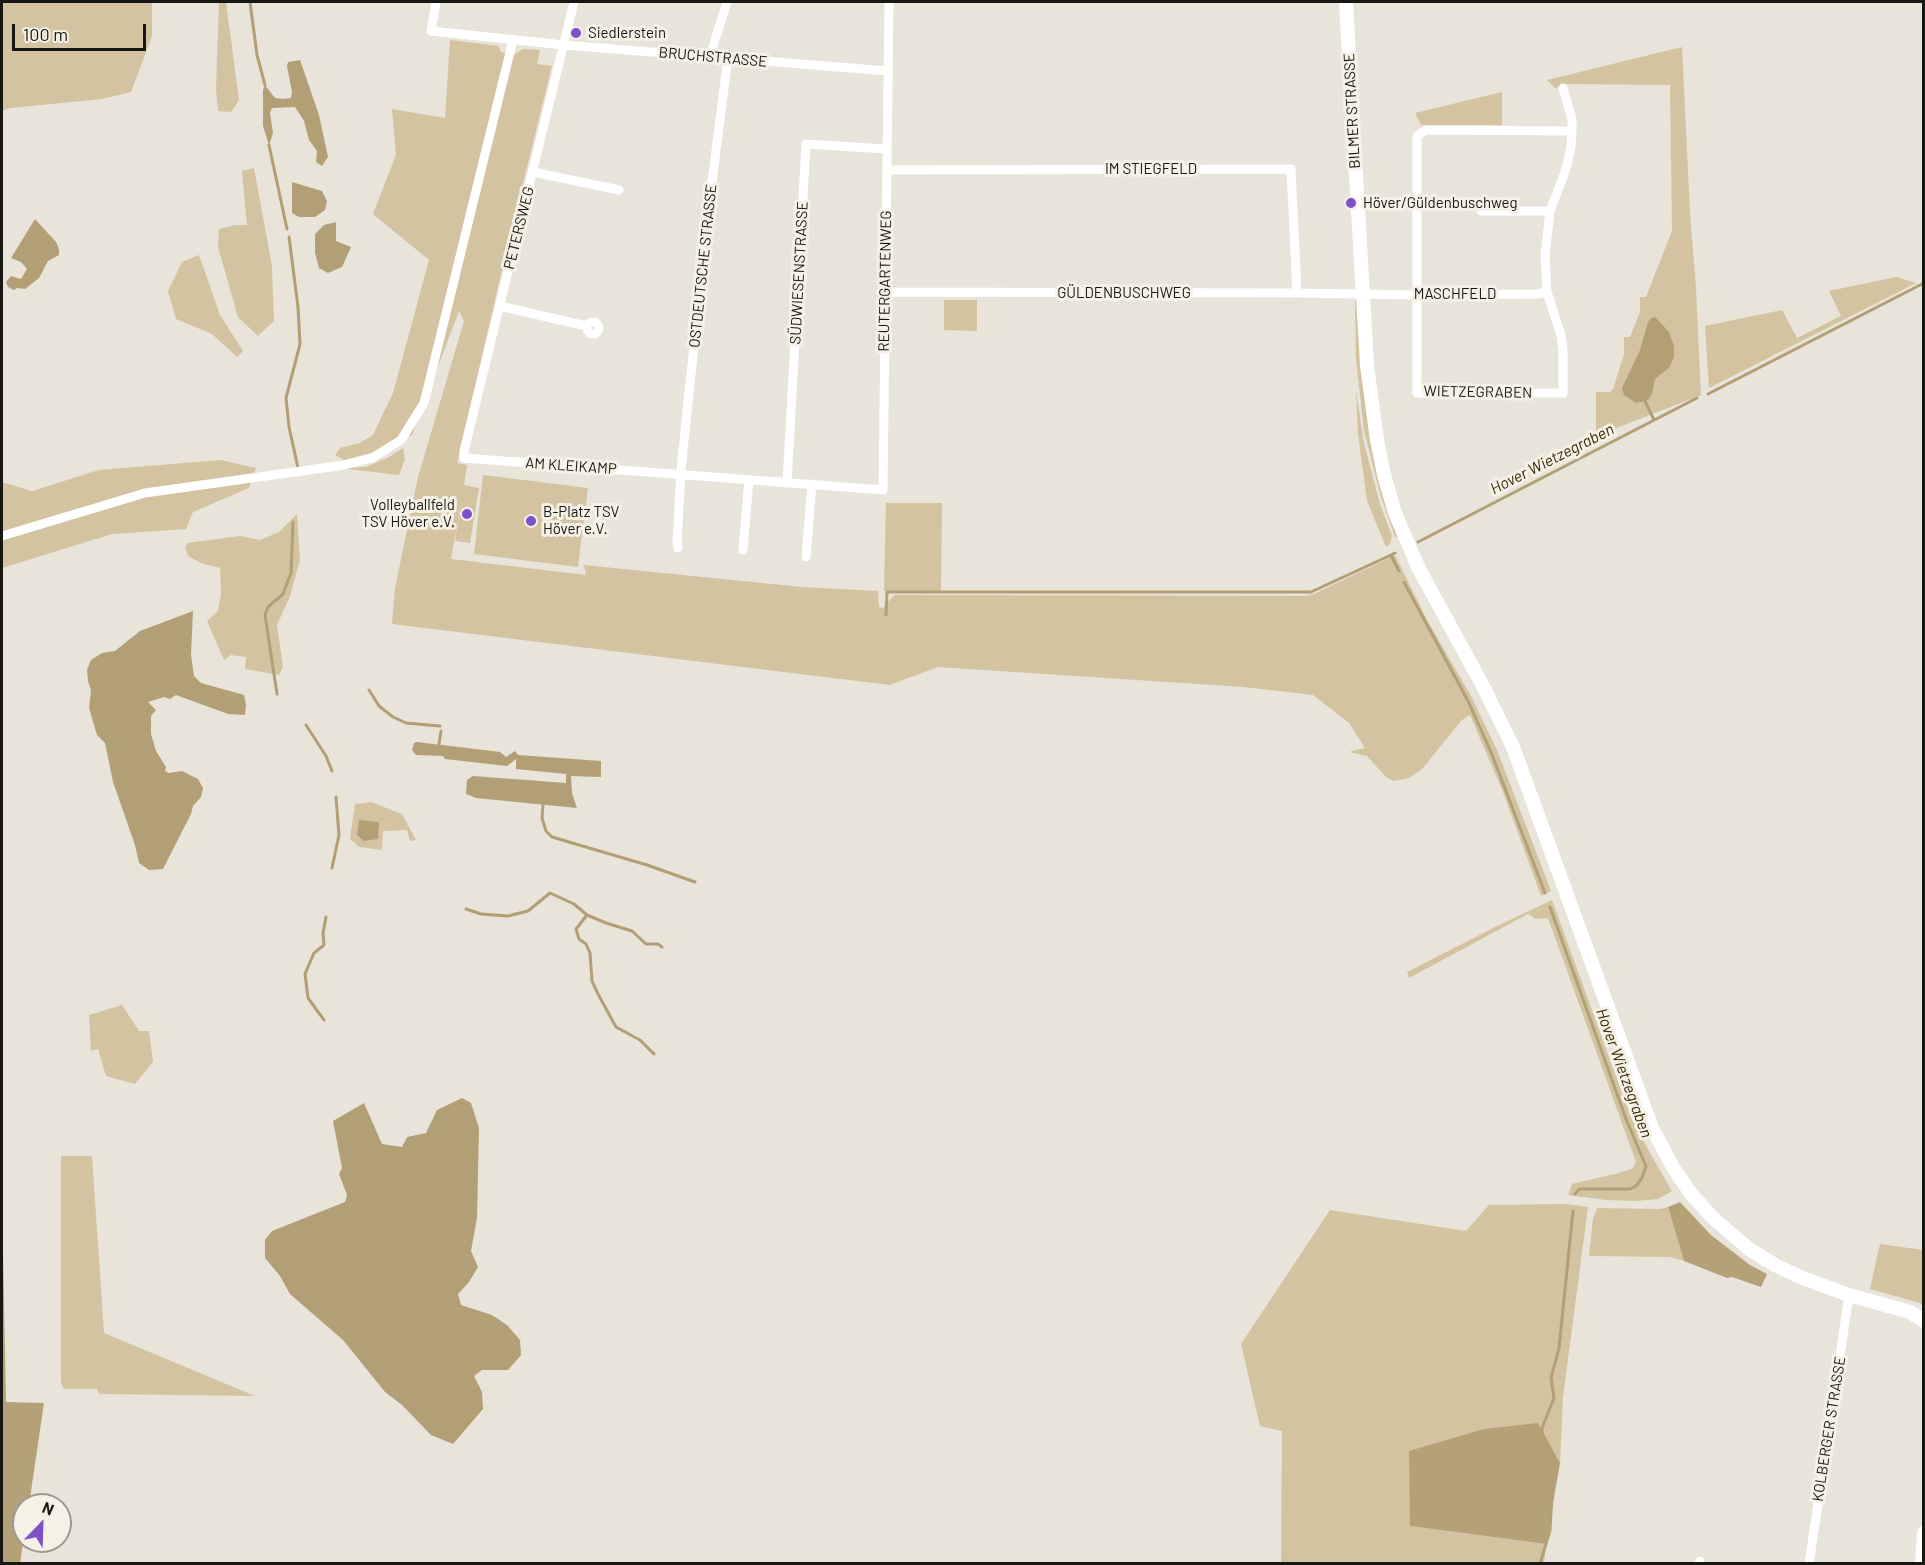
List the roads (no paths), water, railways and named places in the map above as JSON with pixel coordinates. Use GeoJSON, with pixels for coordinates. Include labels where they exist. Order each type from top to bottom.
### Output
{"type":"FeatureCollection","features":[{"type":"Feature","properties":{"kind":"street","name":"BRUCHSTRASSE"},"geometry":{"type":"LineString","coordinates":[[436,2],[431,31],[564,45],[888,71]]}},
{"type":"Feature","properties":{"kind":"street","name":"PETERSWEG"},"geometry":{"type":"LineString","coordinates":[[464,454],[574,2]]}},
{"type":"Feature","properties":{"kind":"street"},"geometry":{"type":"LineString","coordinates":[[710,56],[727,2]]}},
{"type":"Feature","properties":{"kind":"street","name":"REUTERGARTENWEG"},"geometry":{"type":"LineString","coordinates":[[883,490],[889,2]]}},
{"type":"Feature","properties":{"kind":"street","name":"BILMER STRASSE"},"geometry":{"type":"LineString","coordinates":[[1346,2],[1367,365],[1384,475],[1405,538],[1423,578],[1483,686],[1513,747],[1637,1089],[1659,1142],[1678,1176],[1702,1207],[1724,1229],[1757,1254],[1800,1277],[1910,1312],[1923,1321]]}},
{"type":"Feature","properties":{"kind":"street"},"geometry":{"type":"LineString","coordinates":[[2,536],[145,493],[345,465],[372,458],[401,440],[424,403],[513,40]]}},
{"type":"Feature","properties":{"kind":"street","name":"OSTDEUTSCHE STRASSE"},"geometry":{"type":"LineString","coordinates":[[682,475],[710,197],[728,58]]}},
{"type":"Feature","properties":{"kind":"street"},"geometry":{"type":"LineString","coordinates":[[1547,292],[1545,255],[1550,212],[1566,170],[1571,147],[1572,119],[1563,88]]}},
{"type":"Feature","properties":{"kind":"street"},"geometry":{"type":"LineString","coordinates":[[1417,295],[1417,136],[1426,130],[1572,131]]}},
{"type":"Feature","properties":{"kind":"street","name":"SÜDWIESENSTRASSE"},"geometry":{"type":"LineString","coordinates":[[787,483],[806,144],[886,149]]}},
{"type":"Feature","properties":{"kind":"street","name":"IM STIEGFELD"},"geometry":{"type":"LineString","coordinates":[[887,170],[1291,169],[1297,293]]}},
{"type":"Feature","properties":{"kind":"street"},"geometry":{"type":"LineString","coordinates":[[533,172],[620,190]]}},
{"type":"Feature","properties":{"kind":"street"},"geometry":{"type":"LineString","coordinates":[[1481,211],[1550,212]]}},
{"type":"Feature","properties":{"kind":"street","name":"GÜLDENBUSCHWEG"},"geometry":{"type":"LineString","coordinates":[[885,292],[1364,293]]}},
{"type":"Feature","properties":{"kind":"street","name":"MASCHFELD"},"geometry":{"type":"LineString","coordinates":[[1364,293],[1417,295],[1547,292]]}},
{"type":"Feature","properties":{"kind":"street","name":"WIETZEGRABEN"},"geometry":{"type":"LineString","coordinates":[[1417,295],[1417,393],[1563,393],[1562,344],[1547,292]]}},
{"type":"Feature","properties":{"kind":"street"},"geometry":{"type":"LineString","coordinates":[[500,306],[586,326]]}},
{"type":"Feature","properties":{"kind":"street","name":"AM KLEIKAMP"},"geometry":{"type":"LineString","coordinates":[[464,454],[464,458],[883,490]]}},
{"type":"Feature","properties":{"kind":"street"},"geometry":{"type":"LineString","coordinates":[[678,548],[682,475]]}},
{"type":"Feature","properties":{"kind":"street"},"geometry":{"type":"LineString","coordinates":[[743,550],[749,480]]}},
{"type":"Feature","properties":{"kind":"street"},"geometry":{"type":"LineString","coordinates":[[806,557],[812,484]]}},
{"type":"Feature","properties":{"kind":"street","name":"KOLBERGER STRASSE"},"geometry":{"type":"LineString","coordinates":[[1809,1563],[1849,1294]]}},
{"type":"Feature","properties":{"kind":"street"},"geometry":{"type":"LineString","coordinates":[[1922,1563],[1923,1533]]}},
{"type":"Feature","properties":{"kind":"waterway"},"geometry":{"type":"LineString","coordinates":[[250,2],[257,55],[265,85]]}},
{"type":"Feature","properties":{"kind":"waterway"},"geometry":{"type":"LineString","coordinates":[[269,145],[287,229]]}},
{"type":"Feature","properties":{"kind":"waterway"},"geometry":{"type":"LineString","coordinates":[[289,237],[300,344],[286,398],[289,427],[298,468]]}},
{"type":"Feature","properties":{"kind":"waterway","name":"Hover Wietzegraben"},"geometry":{"type":"LineString","coordinates":[[1708,394],[1924,283]]}},
{"type":"Feature","properties":{"kind":"waterway","name":"Hover Wietzegraben"},"geometry":{"type":"LineString","coordinates":[[1418,542],[1697,398]]}},
{"type":"Feature","properties":{"kind":"waterway"},"geometry":{"type":"LineString","coordinates":[[1645,401],[1654,420]]}},
{"type":"Feature","properties":{"kind":"waterway"},"geometry":{"type":"LineString","coordinates":[[277,694],[265,615],[268,607],[283,594],[291,573],[293,522]]}},
{"type":"Feature","properties":{"kind":"waterway","name":"Hover Wietzegraben"},"geometry":{"type":"LineString","coordinates":[[1395,553],[1391,555],[1399,571]]}},
{"type":"Feature","properties":{"kind":"waterway"},"geometry":{"type":"LineString","coordinates":[[886,615],[887,592],[1311,592],[1391,555]]}},
{"type":"Feature","properties":{"kind":"waterway","name":"Hover Wietzegraben"},"geometry":{"type":"LineString","coordinates":[[1404,582],[1468,701],[1491,752],[1545,893]]}},
{"type":"Feature","properties":{"kind":"waterway"},"geometry":{"type":"LineString","coordinates":[[369,690],[379,706],[393,717],[406,723],[440,726]]}},
{"type":"Feature","properties":{"kind":"waterway"},"geometry":{"type":"LineString","coordinates":[[306,725],[326,756],[332,771]]}},
{"type":"Feature","properties":{"kind":"waterway"},"geometry":{"type":"LineString","coordinates":[[439,744],[441,731]]}},
{"type":"Feature","properties":{"kind":"waterway"},"geometry":{"type":"LineString","coordinates":[[332,868],[339,835],[336,797]]}},
{"type":"Feature","properties":{"kind":"waterway"},"geometry":{"type":"LineString","coordinates":[[543,805],[542,818],[546,831],[552,837],[647,865],[695,882]]}},
{"type":"Feature","properties":{"kind":"waterway"},"geometry":{"type":"LineString","coordinates":[[466,909],[481,914],[508,916],[528,911],[550,893],[574,904],[587,915],[632,931],[646,944],[658,944],[662,947]]}},
{"type":"Feature","properties":{"kind":"waterway","name":"Hover Wietzegraben"},"geometry":{"type":"LineString","coordinates":[[1550,907],[1626,1119],[1646,1166],[1642,1178],[1636,1186],[1630,1189],[1579,1189],[1575,1194]]}},
{"type":"Feature","properties":{"kind":"waterway"},"geometry":{"type":"LineString","coordinates":[[587,915],[576,929],[579,939],[586,944],[590,953],[592,981],[598,994],[616,1027],[640,1040],[654,1054]]}},
{"type":"Feature","properties":{"kind":"waterway"},"geometry":{"type":"LineString","coordinates":[[324,1020],[308,998],[305,974],[314,953],[324,945],[323,933],[326,917]]}},
{"type":"Feature","properties":{"kind":"waterway","name":"Hover Wietzegraben"},"geometry":{"type":"LineString","coordinates":[[1540,1564],[1550,1530],[1554,1459],[1542,1434],[1542,1428],[1554,1398],[1551,1378],[1559,1348],[1573,1211]]}},
{"type":"Feature","properties":{"kind":"place","name":"Siedlerstein"},"geometry":{"type":"Point","coordinates":[576,33]}},
{"type":"Feature","properties":{"kind":"place","name":"Höver/Güldenbuschweg"},"geometry":{"type":"Point","coordinates":[1351,203]}},
{"type":"Feature","properties":{"kind":"place","name":"Volleyballfeld TSV Höver e.V."},"geometry":{"type":"Point","coordinates":[467,514]}},
{"type":"Feature","properties":{"kind":"place","name":"B-Platz TSV Höver e.V."},"geometry":{"type":"Point","coordinates":[531,521]}}]}
